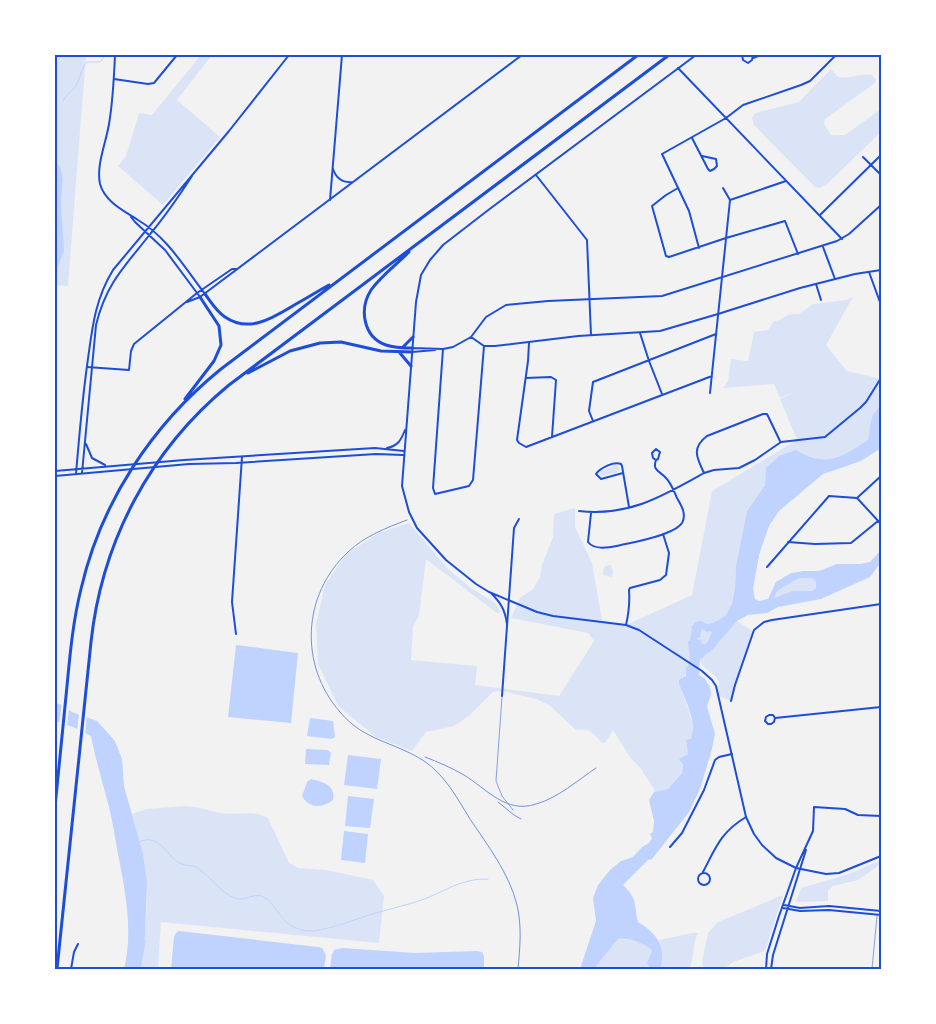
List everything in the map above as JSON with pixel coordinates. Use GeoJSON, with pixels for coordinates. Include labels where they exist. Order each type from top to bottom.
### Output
{"type":"FeatureCollection","features":[{"type":"Feature","properties":{"kind":"highway"},"geometry":{"type":"LineString","coordinates":[[179,407],[201,385],[227,364],[638,55]]}},
{"type":"Feature","properties":{"kind":"highway"},"geometry":{"type":"LineString","coordinates":[[57,969],[97,600],[110,552],[126,514],[150,472],[177,436],[208,404],[241,376],[669,55]]}},
{"type":"Feature","properties":{"kind":"highway"},"geometry":{"type":"LineString","coordinates":[[413,350],[388,346],[374,338],[366,324],[364,308],[368,296],[376,285],[421,241]]}},
{"type":"Feature","properties":{"kind":"highway"},"geometry":{"type":"LineString","coordinates":[[205,294],[225,317],[251,325],[271,318],[341,279]]}},
{"type":"Feature","properties":{"kind":"highway"},"geometry":{"type":"LineString","coordinates":[[55,807],[77,607],[84,574],[96,538],[109,509],[131,470],[150,442],[214,361],[222,345],[219,326],[200,297]]}},
{"type":"Feature","properties":{"kind":"highway"},"geometry":{"type":"LineString","coordinates":[[402,348],[414,337]]}},
{"type":"Feature","properties":{"kind":"highway"},"geometry":{"type":"LineString","coordinates":[[241,376],[290,352],[320,343],[341,342],[378,351],[399,352],[413,350]]}},
{"type":"Feature","properties":{"kind":"highway"},"geometry":{"type":"LineString","coordinates":[[399,352],[411,366]]}},
{"type":"Feature","properties":{"kind":"street"},"geometry":{"type":"LineString","coordinates":[[115,55],[109,124],[100,168],[100,179],[104,195],[153,231],[173,252],[205,294]]}},
{"type":"Feature","properties":{"kind":"street"},"geometry":{"type":"LineString","coordinates":[[114,79],[148,84],[154,83],[177,55]]}},
{"type":"Feature","properties":{"kind":"street"},"geometry":{"type":"LineString","coordinates":[[76,474],[87,367],[96,306],[105,282],[288,55]]}},
{"type":"Feature","properties":{"kind":"street"},"geometry":{"type":"LineString","coordinates":[[330,200],[342,55]]}},
{"type":"Feature","properties":{"kind":"street"},"geometry":{"type":"LineString","coordinates":[[186,302],[205,294],[235,272],[522,55]]}},
{"type":"Feature","properties":{"kind":"street"},"geometry":{"type":"LineString","coordinates":[[696,55],[443,245],[430,260],[419,283],[402,486],[409,512],[417,528],[446,560],[476,584],[489,592],[537,612],[553,616],[626,625],[646,634],[685,659],[712,680],[716,686],[746,817],[762,845],[776,858],[801,870],[826,874],[840,873],[881,856]]}},
{"type":"Feature","properties":{"kind":"street"},"geometry":{"type":"LineString","coordinates":[[742,55],[742,59],[746,62],[750,62],[753,57],[761,55]]}},
{"type":"Feature","properties":{"kind":"street"},"geometry":{"type":"LineString","coordinates":[[699,248],[689,210],[662,154],[726,118],[751,101],[810,81],[836,55]]}},
{"type":"Feature","properties":{"kind":"street"},"geometry":{"type":"LineString","coordinates":[[678,68],[842,239]]}},
{"type":"Feature","properties":{"kind":"street"},"geometry":{"type":"LineString","coordinates":[[692,138],[708,169],[714,169],[717,166],[716,159],[702,156]]}},
{"type":"Feature","properties":{"kind":"street"},"geometry":{"type":"LineString","coordinates":[[819,215],[881,155]]}},
{"type":"Feature","properties":{"kind":"street"},"geometry":{"type":"LineString","coordinates":[[863,157],[881,175]]}},
{"type":"Feature","properties":{"kind":"street"},"geometry":{"type":"LineString","coordinates":[[333,169],[343,181],[355,181]]}},
{"type":"Feature","properties":{"kind":"street"},"geometry":{"type":"LineString","coordinates":[[82,474],[96,325],[102,302],[122,268],[153,231],[196,170]]}},
{"type":"Feature","properties":{"kind":"street"},"geometry":{"type":"LineString","coordinates":[[536,175],[586,240],[591,335]]}},
{"type":"Feature","properties":{"kind":"street"},"geometry":{"type":"LineString","coordinates":[[730,200],[786,181]]}},
{"type":"Feature","properties":{"kind":"street"},"geometry":{"type":"LineString","coordinates":[[678,188],[652,206],[666,256],[672,257],[726,238],[785,221],[798,254]]}},
{"type":"Feature","properties":{"kind":"street"},"geometry":{"type":"LineString","coordinates":[[710,393],[730,200],[723,188]]}},
{"type":"Feature","properties":{"kind":"street"},"geometry":{"type":"LineString","coordinates":[[413,350],[453,347],[471,337],[486,317],[506,305],[662,296],[722,278],[842,239],[881,205]]}},
{"type":"Feature","properties":{"kind":"street"},"geometry":{"type":"LineString","coordinates":[[132,217],[165,250],[200,297]]}},
{"type":"Feature","properties":{"kind":"street"},"geometry":{"type":"LineString","coordinates":[[823,246],[835,279]]}},
{"type":"Feature","properties":{"kind":"street"},"geometry":{"type":"LineString","coordinates":[[87,367],[129,370],[131,351],[134,344],[201,290],[232,269],[237,269]]}},
{"type":"Feature","properties":{"kind":"street"},"geometry":{"type":"LineString","coordinates":[[471,337],[484,346],[660,330],[816,284],[881,270]]}},
{"type":"Feature","properties":{"kind":"street"},"geometry":{"type":"LineString","coordinates":[[868,272],[881,305]]}},
{"type":"Feature","properties":{"kind":"street"},"geometry":{"type":"LineString","coordinates":[[816,284],[821,300]]}},
{"type":"Feature","properties":{"kind":"street"},"geometry":{"type":"LineString","coordinates":[[640,332],[662,394]]}},
{"type":"Feature","properties":{"kind":"street"},"geometry":{"type":"LineString","coordinates":[[593,421],[589,411],[593,382],[716,334]]}},
{"type":"Feature","properties":{"kind":"street"},"geometry":{"type":"LineString","coordinates":[[529,343],[517,440],[519,444],[526,447],[712,376]]}},
{"type":"Feature","properties":{"kind":"street"},"geometry":{"type":"LineString","coordinates":[[443,349],[433,488],[435,494],[469,486],[473,480],[484,346]]}},
{"type":"Feature","properties":{"kind":"street"},"geometry":{"type":"LineString","coordinates":[[526,378],[552,377],[556,380],[552,437]]}},
{"type":"Feature","properties":{"kind":"street"},"geometry":{"type":"LineString","coordinates":[[579,511],[600,514],[654,501],[714,470],[739,468],[755,460],[781,442],[825,437],[866,402],[881,378]]}},
{"type":"Feature","properties":{"kind":"street"},"geometry":{"type":"LineString","coordinates":[[704,474],[696,457],[696,451],[702,440],[707,436],[767,414],[781,442]]}},
{"type":"Feature","properties":{"kind":"street"},"geometry":{"type":"LineString","coordinates":[[384,449],[400,442],[406,428]]}},
{"type":"Feature","properties":{"kind":"street"},"geometry":{"type":"LineString","coordinates":[[85,441],[92,458],[107,466]]}},
{"type":"Feature","properties":{"kind":"street"},"geometry":{"type":"LineString","coordinates":[[55,471],[242,457],[384,449],[404,451]]}},
{"type":"Feature","properties":{"kind":"street"},"geometry":{"type":"LineString","coordinates":[[55,476],[163,466],[376,454],[404,455]]}},
{"type":"Feature","properties":{"kind":"street"},"geometry":{"type":"LineString","coordinates":[[236,634],[232,602],[242,457]]}},
{"type":"Feature","properties":{"kind":"street"},"geometry":{"type":"LineString","coordinates":[[592,513],[588,542],[592,546],[606,548],[662,534],[680,524],[683,520],[683,509],[665,476],[655,469],[656,460]]}},
{"type":"Feature","properties":{"kind":"street"},"geometry":{"type":"LineString","coordinates":[[623,473],[601,479],[596,474],[600,470],[619,463],[622,466],[629,507]]}},
{"type":"Feature","properties":{"kind":"street"},"geometry":{"type":"LineString","coordinates":[[857,498],[881,476]]}},
{"type":"Feature","properties":{"kind":"street"},"geometry":{"type":"LineString","coordinates":[[767,567],[829,496],[857,498],[881,524]]}},
{"type":"Feature","properties":{"kind":"street"},"geometry":{"type":"LineString","coordinates":[[502,696],[514,528],[519,519]]}},
{"type":"Feature","properties":{"kind":"street"},"geometry":{"type":"LineString","coordinates":[[788,542],[815,544],[851,543],[878,522]]}},
{"type":"Feature","properties":{"kind":"street"},"geometry":{"type":"LineString","coordinates":[[626,625],[630,612],[630,588],[660,580],[666,575],[669,553],[662,534]]}},
{"type":"Feature","properties":{"kind":"street"},"geometry":{"type":"LineString","coordinates":[[489,592],[505,611],[507,624]]}},
{"type":"Feature","properties":{"kind":"street"},"geometry":{"type":"LineString","coordinates":[[732,701],[735,685],[754,630],[764,622],[881,604]]}},
{"type":"Feature","properties":{"kind":"street"},"geometry":{"type":"LineString","coordinates":[[775,718],[881,707]]}},
{"type":"Feature","properties":{"kind":"street"},"geometry":{"type":"LineString","coordinates":[[670,847],[682,833],[704,790],[714,760],[732,754]]}},
{"type":"Feature","properties":{"kind":"street"},"geometry":{"type":"LineString","coordinates":[[766,969],[767,954],[796,868],[813,831],[814,807],[845,809],[858,815],[881,816]]}},
{"type":"Feature","properties":{"kind":"street"},"geometry":{"type":"LineString","coordinates":[[703,872],[707,873],[710,878],[708,884],[704,885],[699,882],[699,874],[703,872],[723,835],[733,824],[746,817]]}},
{"type":"Feature","properties":{"kind":"street"},"geometry":{"type":"LineString","coordinates":[[771,969],[773,955],[801,870],[806,848]]}},
{"type":"Feature","properties":{"kind":"street"},"geometry":{"type":"LineString","coordinates":[[784,905],[800,911],[829,910],[881,915]]}},
{"type":"Feature","properties":{"kind":"street"},"geometry":{"type":"LineString","coordinates":[[783,908],[830,906],[881,912]]}},
{"type":"Feature","properties":{"kind":"street"},"geometry":{"type":"LineString","coordinates":[[71,969],[73,955],[78,944]]}},
{"type":"Feature","properties":{"kind":"lane"},"geometry":{"type":"LineString","coordinates":[[502,696],[496,781],[502,796],[513,810]]}},
{"type":"Feature","properties":{"kind":"lane"},"geometry":{"type":"LineString","coordinates":[[872,969],[877,911]]}},
{"type":"Feature","properties":{"kind":"shaded area"},"geometry":{"type":"Polygon","coordinates":[[[55,55],[86,55],[68,286],[55,285],[55,55]]]}},
{"type":"Feature","properties":{"kind":"shaded area"},"geometry":{"type":"Polygon","coordinates":[[[201,55],[212,55],[177,100],[220,137],[163,205],[118,166],[126,156],[139,113],[152,115],[201,55]]]}},
{"type":"Feature","properties":{"kind":"shaded area"},"geometry":{"type":"Polygon","coordinates":[[[831,69],[838,77],[872,75],[876,80],[875,83],[825,119],[824,124],[831,135],[845,135],[881,109],[881,132],[826,185],[819,188],[815,187],[754,125],[752,118],[755,113],[799,102],[831,69]]]}},
{"type":"Feature","properties":{"kind":"shaded area"},"geometry":{"type":"Polygon","coordinates":[[[853,297],[826,345],[847,371],[881,379],[881,406],[875,411],[868,440],[849,452],[836,458],[822,459],[810,457],[796,450],[766,468],[765,485],[747,511],[736,566],[732,604],[725,616],[713,623],[692,626],[690,640],[688,641],[691,653],[690,662],[686,674],[679,684],[693,726],[692,738],[686,740],[688,754],[681,762],[683,766],[682,773],[668,789],[654,792],[641,769],[630,757],[613,730],[605,743],[602,743],[591,732],[576,730],[549,705],[536,699],[503,691],[493,692],[470,715],[454,726],[426,732],[412,751],[376,737],[338,706],[318,664],[316,624],[325,585],[346,554],[379,533],[409,523],[449,570],[471,588],[495,603],[501,612],[497,613],[426,559],[419,615],[413,627],[411,660],[477,666],[475,685],[559,696],[594,641],[588,633],[511,618],[520,598],[533,589],[540,577],[542,565],[553,537],[554,514],[575,508],[575,527],[592,563],[602,620],[626,625],[692,595],[712,491],[797,440],[780,399],[797,390],[780,398],[774,384],[723,388],[728,381],[731,359],[748,361],[754,332],[768,330],[774,321],[791,314],[799,314],[813,304],[846,300],[853,297]]]}},
{"type":"Feature","properties":{"kind":"shaded area"},"geometry":{"type":"Polygon","coordinates":[[[616,465],[620,468],[618,472],[602,476],[599,474],[601,471],[616,465]]]}},
{"type":"Feature","properties":{"kind":"shaded area"},"geometry":{"type":"Polygon","coordinates":[[[611,565],[612,577],[603,575],[605,566],[611,565]]]}},
{"type":"Feature","properties":{"kind":"shaded area"},"geometry":{"type":"Polygon","coordinates":[[[799,578],[812,578],[816,582],[816,588],[812,591],[789,592],[774,598],[777,591],[799,578]]]}},
{"type":"Feature","properties":{"kind":"shaded area"},"geometry":{"type":"Polygon","coordinates":[[[737,621],[754,632],[731,701],[718,696],[718,680],[700,660],[737,621]]]}},
{"type":"Feature","properties":{"kind":"shaded area"},"geometry":{"type":"Polygon","coordinates":[[[702,629],[712,632],[706,644],[702,644],[696,639],[700,637],[702,629]]]}},
{"type":"Feature","properties":{"kind":"shaded area"},"geometry":{"type":"Polygon","coordinates":[[[184,806],[222,813],[262,815],[268,818],[289,863],[299,868],[326,870],[373,880],[384,896],[379,943],[161,922],[158,969],[139,969],[146,925],[147,892],[139,839],[132,814],[147,809],[184,806]]]}},
{"type":"Feature","properties":{"kind":"shaded area"},"geometry":{"type":"Polygon","coordinates":[[[881,860],[881,864],[858,880],[833,886],[828,890],[828,901],[796,902],[801,888],[849,874],[881,860]]]}},
{"type":"Feature","properties":{"kind":"shaded area"},"geometry":{"type":"Polygon","coordinates":[[[783,895],[765,951],[733,962],[724,969],[703,969],[702,961],[708,933],[718,922],[783,895]]]}},
{"type":"Feature","properties":{"kind":"shaded area"},"geometry":{"type":"Polygon","coordinates":[[[698,933],[689,969],[660,969],[662,954],[659,940],[698,933]]]}},
{"type":"Feature","properties":{"kind":"shaded area"},"geometry":{"type":"Polygon","coordinates":[[[618,939],[638,940],[652,950],[647,963],[650,969],[596,969],[597,965],[618,939]]]}},
{"type":"Feature","properties":{"kind":"water"},"geometry":{"type":"Polygon","coordinates":[[[55,162],[60,166],[63,179],[61,200],[64,251],[55,274],[55,162]]]}},
{"type":"Feature","properties":{"kind":"water"},"geometry":{"type":"Polygon","coordinates":[[[881,406],[881,448],[861,461],[823,474],[779,511],[769,526],[759,555],[753,589],[755,599],[759,601],[768,599],[776,582],[791,573],[819,571],[837,564],[870,562],[881,550],[881,562],[870,577],[821,599],[778,607],[767,613],[748,615],[737,621],[713,649],[700,660],[699,675],[705,679],[710,687],[711,694],[707,706],[715,734],[700,789],[689,812],[652,859],[648,860],[623,885],[635,902],[638,922],[659,941],[662,954],[660,969],[650,969],[647,963],[652,950],[636,941],[618,939],[597,965],[596,969],[580,969],[596,921],[593,898],[598,885],[610,870],[621,861],[633,857],[642,847],[649,843],[652,838],[650,834],[653,832],[654,821],[649,800],[654,792],[668,789],[682,773],[683,765],[679,759],[688,754],[686,740],[692,738],[693,727],[679,680],[686,676],[686,669],[690,658],[688,641],[690,640],[692,626],[696,622],[701,621],[706,624],[713,623],[725,616],[732,604],[736,566],[747,511],[765,485],[766,468],[779,456],[796,450],[810,457],[822,459],[836,458],[849,452],[868,440],[872,417],[881,406]],[[799,578],[777,591],[774,598],[792,591],[812,591],[816,588],[816,582],[812,578],[799,578]],[[702,629],[700,637],[696,639],[701,640],[702,644],[706,644],[712,632],[702,629]]]}},
{"type":"Feature","properties":{"kind":"water"},"geometry":{"type":"Polygon","coordinates":[[[236,645],[298,653],[291,723],[228,717],[236,645]]]}},
{"type":"Feature","properties":{"kind":"water"},"geometry":{"type":"Polygon","coordinates":[[[55,703],[63,705],[72,712],[97,721],[115,741],[122,759],[124,786],[143,854],[147,883],[145,936],[139,969],[124,969],[128,942],[126,900],[112,819],[91,736],[55,721],[55,703]]]}},
{"type":"Feature","properties":{"kind":"water"},"geometry":{"type":"Polygon","coordinates":[[[310,718],[333,721],[335,737],[332,739],[307,736],[310,718]]]}},
{"type":"Feature","properties":{"kind":"water"},"geometry":{"type":"Polygon","coordinates":[[[306,749],[328,750],[331,753],[329,765],[305,764],[306,749]]]}},
{"type":"Feature","properties":{"kind":"water"},"geometry":{"type":"Polygon","coordinates":[[[348,755],[381,759],[377,789],[344,785],[348,755]]]}},
{"type":"Feature","properties":{"kind":"water"},"geometry":{"type":"Polygon","coordinates":[[[311,779],[328,785],[333,791],[333,800],[321,806],[308,803],[302,796],[307,782],[311,779]]]}},
{"type":"Feature","properties":{"kind":"water"},"geometry":{"type":"Polygon","coordinates":[[[348,796],[374,799],[370,828],[345,826],[348,796]]]}},
{"type":"Feature","properties":{"kind":"water"},"geometry":{"type":"Polygon","coordinates":[[[344,831],[368,834],[365,863],[341,860],[344,831]]]}},
{"type":"Feature","properties":{"kind":"water"},"geometry":{"type":"Polygon","coordinates":[[[179,931],[322,948],[326,955],[324,969],[171,969],[174,937],[179,931]]]}},
{"type":"Feature","properties":{"kind":"water"},"geometry":{"type":"Polygon","coordinates":[[[343,948],[415,953],[477,951],[482,952],[484,956],[484,969],[330,969],[334,950],[343,948]]]}},
{"type":"Feature","properties":{"kind":"pier"},"geometry":{"type":"Polygon","coordinates":[[[62,702],[69,707],[67,728],[59,725],[62,702]]]}},
{"type":"Feature","properties":{"kind":"pier"},"geometry":{"type":"Polygon","coordinates":[[[79,712],[87,715],[85,736],[77,732],[79,712]]]}},
{"type":"Feature","properties":{"kind":"waterway"},"geometry":{"type":"LineString","coordinates":[[63,101],[75,87],[87,62],[100,62],[106,55]]}},
{"type":"Feature","properties":{"kind":"waterway"},"geometry":{"type":"LineString","coordinates":[[139,842],[153,840],[176,861],[184,865],[196,867],[230,896],[239,899],[259,896],[267,899],[287,923],[306,931],[329,928],[413,903],[464,882],[488,879]]}},
{"type":"Feature","properties":{"kind":"waterway"},"geometry":{"type":"LineString","coordinates":[[138,969],[143,942]]}},
{"type":"Feature","properties":{"kind":"railway"},"geometry":{"type":"LineString","coordinates":[[407,520],[361,541],[333,569],[314,609],[311,630],[312,652],[317,673],[327,693],[349,722],[369,735],[424,761],[438,773],[455,795],[497,860],[513,893],[519,913],[520,945],[518,969]]}},
{"type":"Feature","properties":{"kind":"railway"},"geometry":{"type":"LineString","coordinates":[[425,757],[459,772],[497,799],[515,806],[536,804],[552,798],[596,768]]}},
{"type":"Feature","properties":{"kind":"railway"},"geometry":{"type":"LineString","coordinates":[[498,802],[521,819]]}}]}
